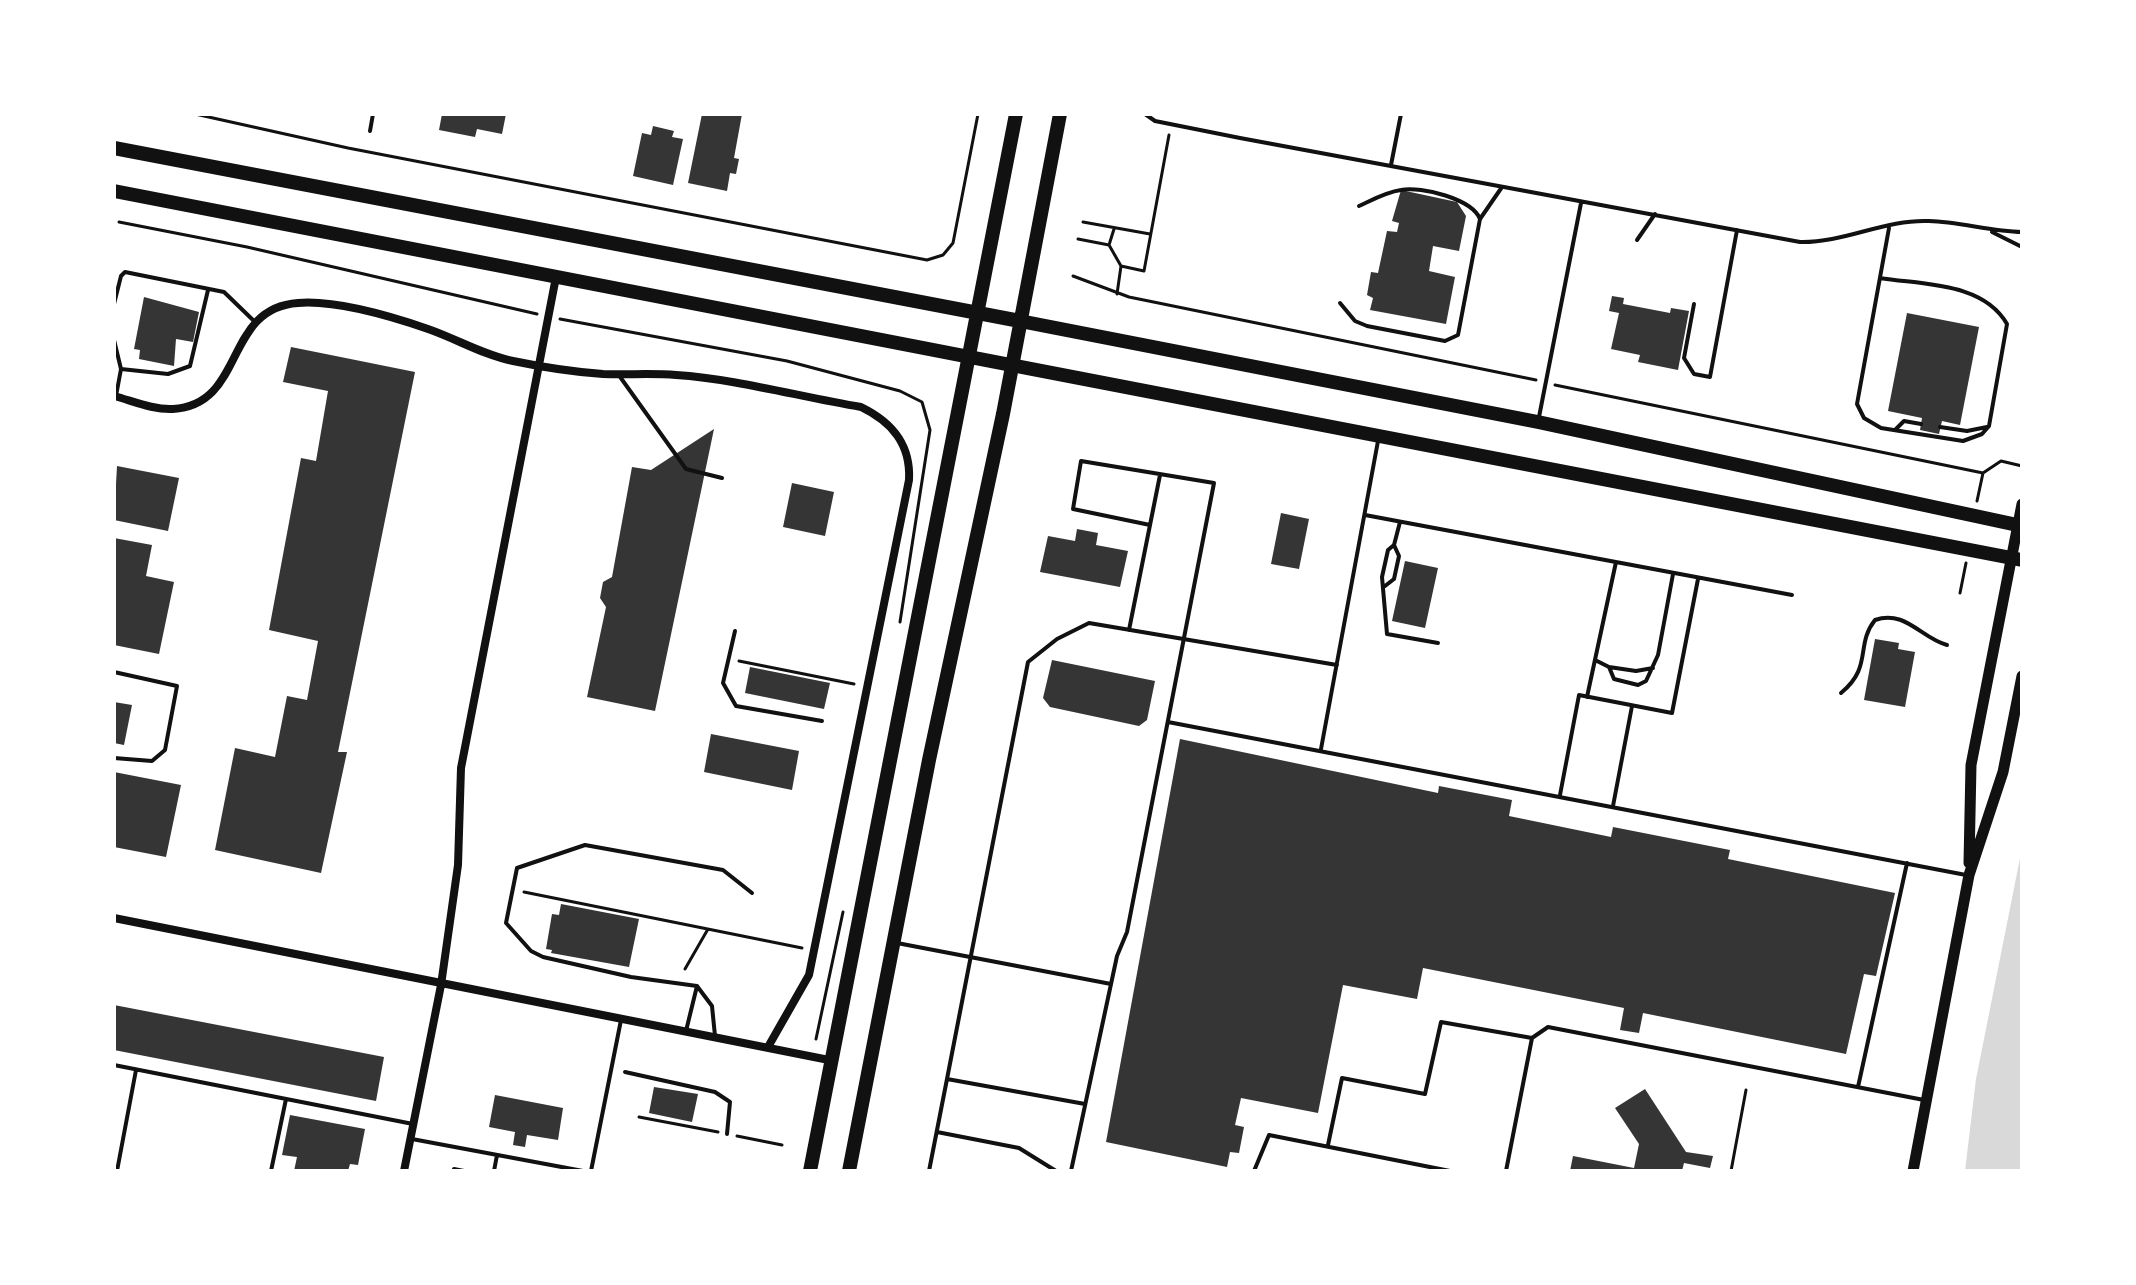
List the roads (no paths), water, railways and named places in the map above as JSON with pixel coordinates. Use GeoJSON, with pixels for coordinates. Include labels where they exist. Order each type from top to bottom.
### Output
{"type":"FeatureCollection","features":[{"type":"Feature","properties":{"kind":"main road"},"geometry":{"type":"LineString","coordinates":[[810,1171],[834,1061],[1016,114]]}},
{"type":"Feature","properties":{"kind":"main road"},"geometry":{"type":"LineString","coordinates":[[849,1171],[1060,114]]}},
{"type":"Feature","properties":{"kind":"main road"},"geometry":{"type":"LineString","coordinates":[[114,148],[1538,422],[2020,525]]}},
{"type":"Feature","properties":{"kind":"main road"},"geometry":{"type":"LineString","coordinates":[[114,191],[2017,559]]}},
{"type":"Feature","properties":{"kind":"street"},"geometry":{"type":"LineString","coordinates":[[404,1171],[441,985],[459,857],[461,768],[556,277]]}},
{"type":"Feature","properties":{"kind":"street"},"geometry":{"type":"LineString","coordinates":[[115,396],[172,409],[199,402],[226,378],[244,334],[255,322],[271,309],[302,302],[355,310],[429,329],[509,360],[618,374],[678,375],[861,407],[886,421],[906,449],[909,480],[809,975],[768,1047]]}},
{"type":"Feature","properties":{"kind":"street"},"geometry":{"type":"LineString","coordinates":[[1969,875],[1971,765],[2017,559],[2022,504]]}},
{"type":"Feature","properties":{"kind":"street"},"geometry":{"type":"LineString","coordinates":[[1913,1171],[1969,875],[2003,772],[2022,676]]}},
{"type":"Feature","properties":{"kind":"street"},"geometry":{"type":"LineString","coordinates":[[114,918],[834,1061]]}},
{"type":"Feature","properties":{"kind":"lane"},"geometry":{"type":"LineString","coordinates":[[370,131],[373,114]]}},
{"type":"Feature","properties":{"kind":"lane"},"geometry":{"type":"LineString","coordinates":[[1145,114],[1155,121],[1800,242],[1824,243],[1928,221],[1990,231],[2022,232]]}},
{"type":"Feature","properties":{"kind":"lane"},"geometry":{"type":"LineString","coordinates":[[1391,165],[1401,114]]}},
{"type":"Feature","properties":{"kind":"lane"},"geometry":{"type":"LineString","coordinates":[[1340,303],[1355,321],[1367,326],[1445,341],[1458,335],[1480,219],[1502,187]]}},
{"type":"Feature","properties":{"kind":"lane"},"geometry":{"type":"LineString","coordinates":[[1359,206],[1405,189],[1463,200],[1476,209],[1480,219]]}},
{"type":"Feature","properties":{"kind":"lane"},"geometry":{"type":"LineString","coordinates":[[1538,422],[1581,203]]}},
{"type":"Feature","properties":{"kind":"lane"},"geometry":{"type":"LineString","coordinates":[[1637,240],[1655,214]]}},
{"type":"Feature","properties":{"kind":"lane"},"geometry":{"type":"LineString","coordinates":[[1880,278],[1977,294],[1999,311],[2007,324],[1989,426],[1982,434],[1963,441],[1895,430],[1864,418],[1857,404],[1889,227]]}},
{"type":"Feature","properties":{"kind":"lane"},"geometry":{"type":"LineString","coordinates":[[1694,304],[1684,358],[1694,374],[1710,377],[1737,230]]}},
{"type":"Feature","properties":{"kind":"lane"},"geometry":{"type":"LineString","coordinates":[[1990,231],[2022,247]]}},
{"type":"Feature","properties":{"kind":"lane"},"geometry":{"type":"LineString","coordinates":[[114,304],[121,276],[125,272],[224,292],[255,322]]}},
{"type":"Feature","properties":{"kind":"lane"},"geometry":{"type":"LineString","coordinates":[[121,369],[168,374],[190,366],[209,289]]}},
{"type":"Feature","properties":{"kind":"lane"},"geometry":{"type":"LineString","coordinates":[[114,340],[121,369],[115,396]]}},
{"type":"Feature","properties":{"kind":"lane"},"geometry":{"type":"LineString","coordinates":[[618,374],[686,469],[722,478]]}},
{"type":"Feature","properties":{"kind":"lane"},"geometry":{"type":"LineString","coordinates":[[1895,430],[1904,421],[1921,424]]}},
{"type":"Feature","properties":{"kind":"lane"},"geometry":{"type":"LineString","coordinates":[[1940,427],[1967,431],[1989,426]]}},
{"type":"Feature","properties":{"kind":"lane"},"geometry":{"type":"LineString","coordinates":[[1321,749],[1379,438]]}},
{"type":"Feature","properties":{"kind":"lane"},"geometry":{"type":"LineString","coordinates":[[1071,1171],[1111,984],[1127,932],[1214,483],[1081,461],[1073,509],[1150,525]]}},
{"type":"Feature","properties":{"kind":"lane"},"geometry":{"type":"LineString","coordinates":[[1129,630],[1160,474]]}},
{"type":"Feature","properties":{"kind":"lane"},"geometry":{"type":"LineString","coordinates":[[1365,515],[1792,595]]}},
{"type":"Feature","properties":{"kind":"lane"},"geometry":{"type":"LineString","coordinates":[[1400,522],[1394,545],[1388,550],[1382,577],[1387,634],[1438,643]]}},
{"type":"Feature","properties":{"kind":"lane"},"geometry":{"type":"LineString","coordinates":[[1385,586],[1394,579],[1399,556],[1394,545]]}},
{"type":"Feature","properties":{"kind":"lane"},"geometry":{"type":"LineString","coordinates":[[1587,697],[1616,562]]}},
{"type":"Feature","properties":{"kind":"lane"},"geometry":{"type":"LineString","coordinates":[[1609,667],[1614,679],[1638,685],[1646,681],[1653,668],[1673,574]]}},
{"type":"Feature","properties":{"kind":"lane"},"geometry":{"type":"LineString","coordinates":[[1560,795],[1579,695],[1672,713],[1698,579]]}},
{"type":"Feature","properties":{"kind":"lane"},"geometry":{"type":"LineString","coordinates":[[1841,693],[1860,673],[1870,626],[1875,620],[1893,619],[1917,626],[1931,639],[1947,645]]}},
{"type":"Feature","properties":{"kind":"lane"},"geometry":{"type":"LineString","coordinates":[[929,1171],[1028,662],[1057,639],[1089,623],[1337,665]]}},
{"type":"Feature","properties":{"kind":"lane"},"geometry":{"type":"LineString","coordinates":[[735,631],[723,683],[736,706],[822,721]]}},
{"type":"Feature","properties":{"kind":"lane"},"geometry":{"type":"LineString","coordinates":[[1595,660],[1609,667],[1636,671],[1653,668]]}},
{"type":"Feature","properties":{"kind":"lane"},"geometry":{"type":"LineString","coordinates":[[114,672],[177,686],[165,750],[152,761],[114,758]]}},
{"type":"Feature","properties":{"kind":"lane"},"geometry":{"type":"LineString","coordinates":[[1613,806],[1632,705]]}},
{"type":"Feature","properties":{"kind":"lane"},"geometry":{"type":"LineString","coordinates":[[1168,722],[1969,875]]}},
{"type":"Feature","properties":{"kind":"lane"},"geometry":{"type":"LineString","coordinates":[[715,1037],[712,1006],[697,986],[631,977],[543,957],[531,951],[506,923],[517,868],[585,845],[723,870],[752,893]]}},
{"type":"Feature","properties":{"kind":"lane"},"geometry":{"type":"LineString","coordinates":[[1858,1087],[1907,863]]}},
{"type":"Feature","properties":{"kind":"lane"},"geometry":{"type":"LineString","coordinates":[[895,943],[1111,984]]}},
{"type":"Feature","properties":{"kind":"lane"},"geometry":{"type":"LineString","coordinates":[[686,1031],[697,986]]}},
{"type":"Feature","properties":{"kind":"lane"},"geometry":{"type":"LineString","coordinates":[[591,1171],[621,1019]]}},
{"type":"Feature","properties":{"kind":"lane"},"geometry":{"type":"LineString","coordinates":[[1328,1145],[1342,1078],[1425,1094],[1441,1022],[1532,1038]]}},
{"type":"Feature","properties":{"kind":"lane"},"geometry":{"type":"LineString","coordinates":[[1506,1171],[1532,1038],[1548,1027],[1926,1100]]}},
{"type":"Feature","properties":{"kind":"lane"},"geometry":{"type":"LineString","coordinates":[[114,1065],[413,1124]]}},
{"type":"Feature","properties":{"kind":"lane"},"geometry":{"type":"LineString","coordinates":[[117,1171],[136,1070]]}},
{"type":"Feature","properties":{"kind":"lane"},"geometry":{"type":"LineString","coordinates":[[625,1072],[715,1092],[730,1102],[727,1134]]}},
{"type":"Feature","properties":{"kind":"lane"},"geometry":{"type":"LineString","coordinates":[[947,1079],[1085,1104]]}},
{"type":"Feature","properties":{"kind":"lane"},"geometry":{"type":"LineString","coordinates":[[271,1171],[286,1099]]}},
{"type":"Feature","properties":{"kind":"lane"},"geometry":{"type":"LineString","coordinates":[[937,1132],[1019,1148],[1056,1171]]}},
{"type":"Feature","properties":{"kind":"lane"},"geometry":{"type":"LineString","coordinates":[[1254,1171],[1269,1135],[1450,1171]]}},
{"type":"Feature","properties":{"kind":"lane"},"geometry":{"type":"LineString","coordinates":[[410,1138],[583,1171]]}},
{"type":"Feature","properties":{"kind":"lane"},"geometry":{"type":"LineString","coordinates":[[494,1171],[497,1155]]}},
{"type":"Feature","properties":{"kind":"lane"},"geometry":{"type":"LineString","coordinates":[[454,1169],[464,1171]]}}]}
